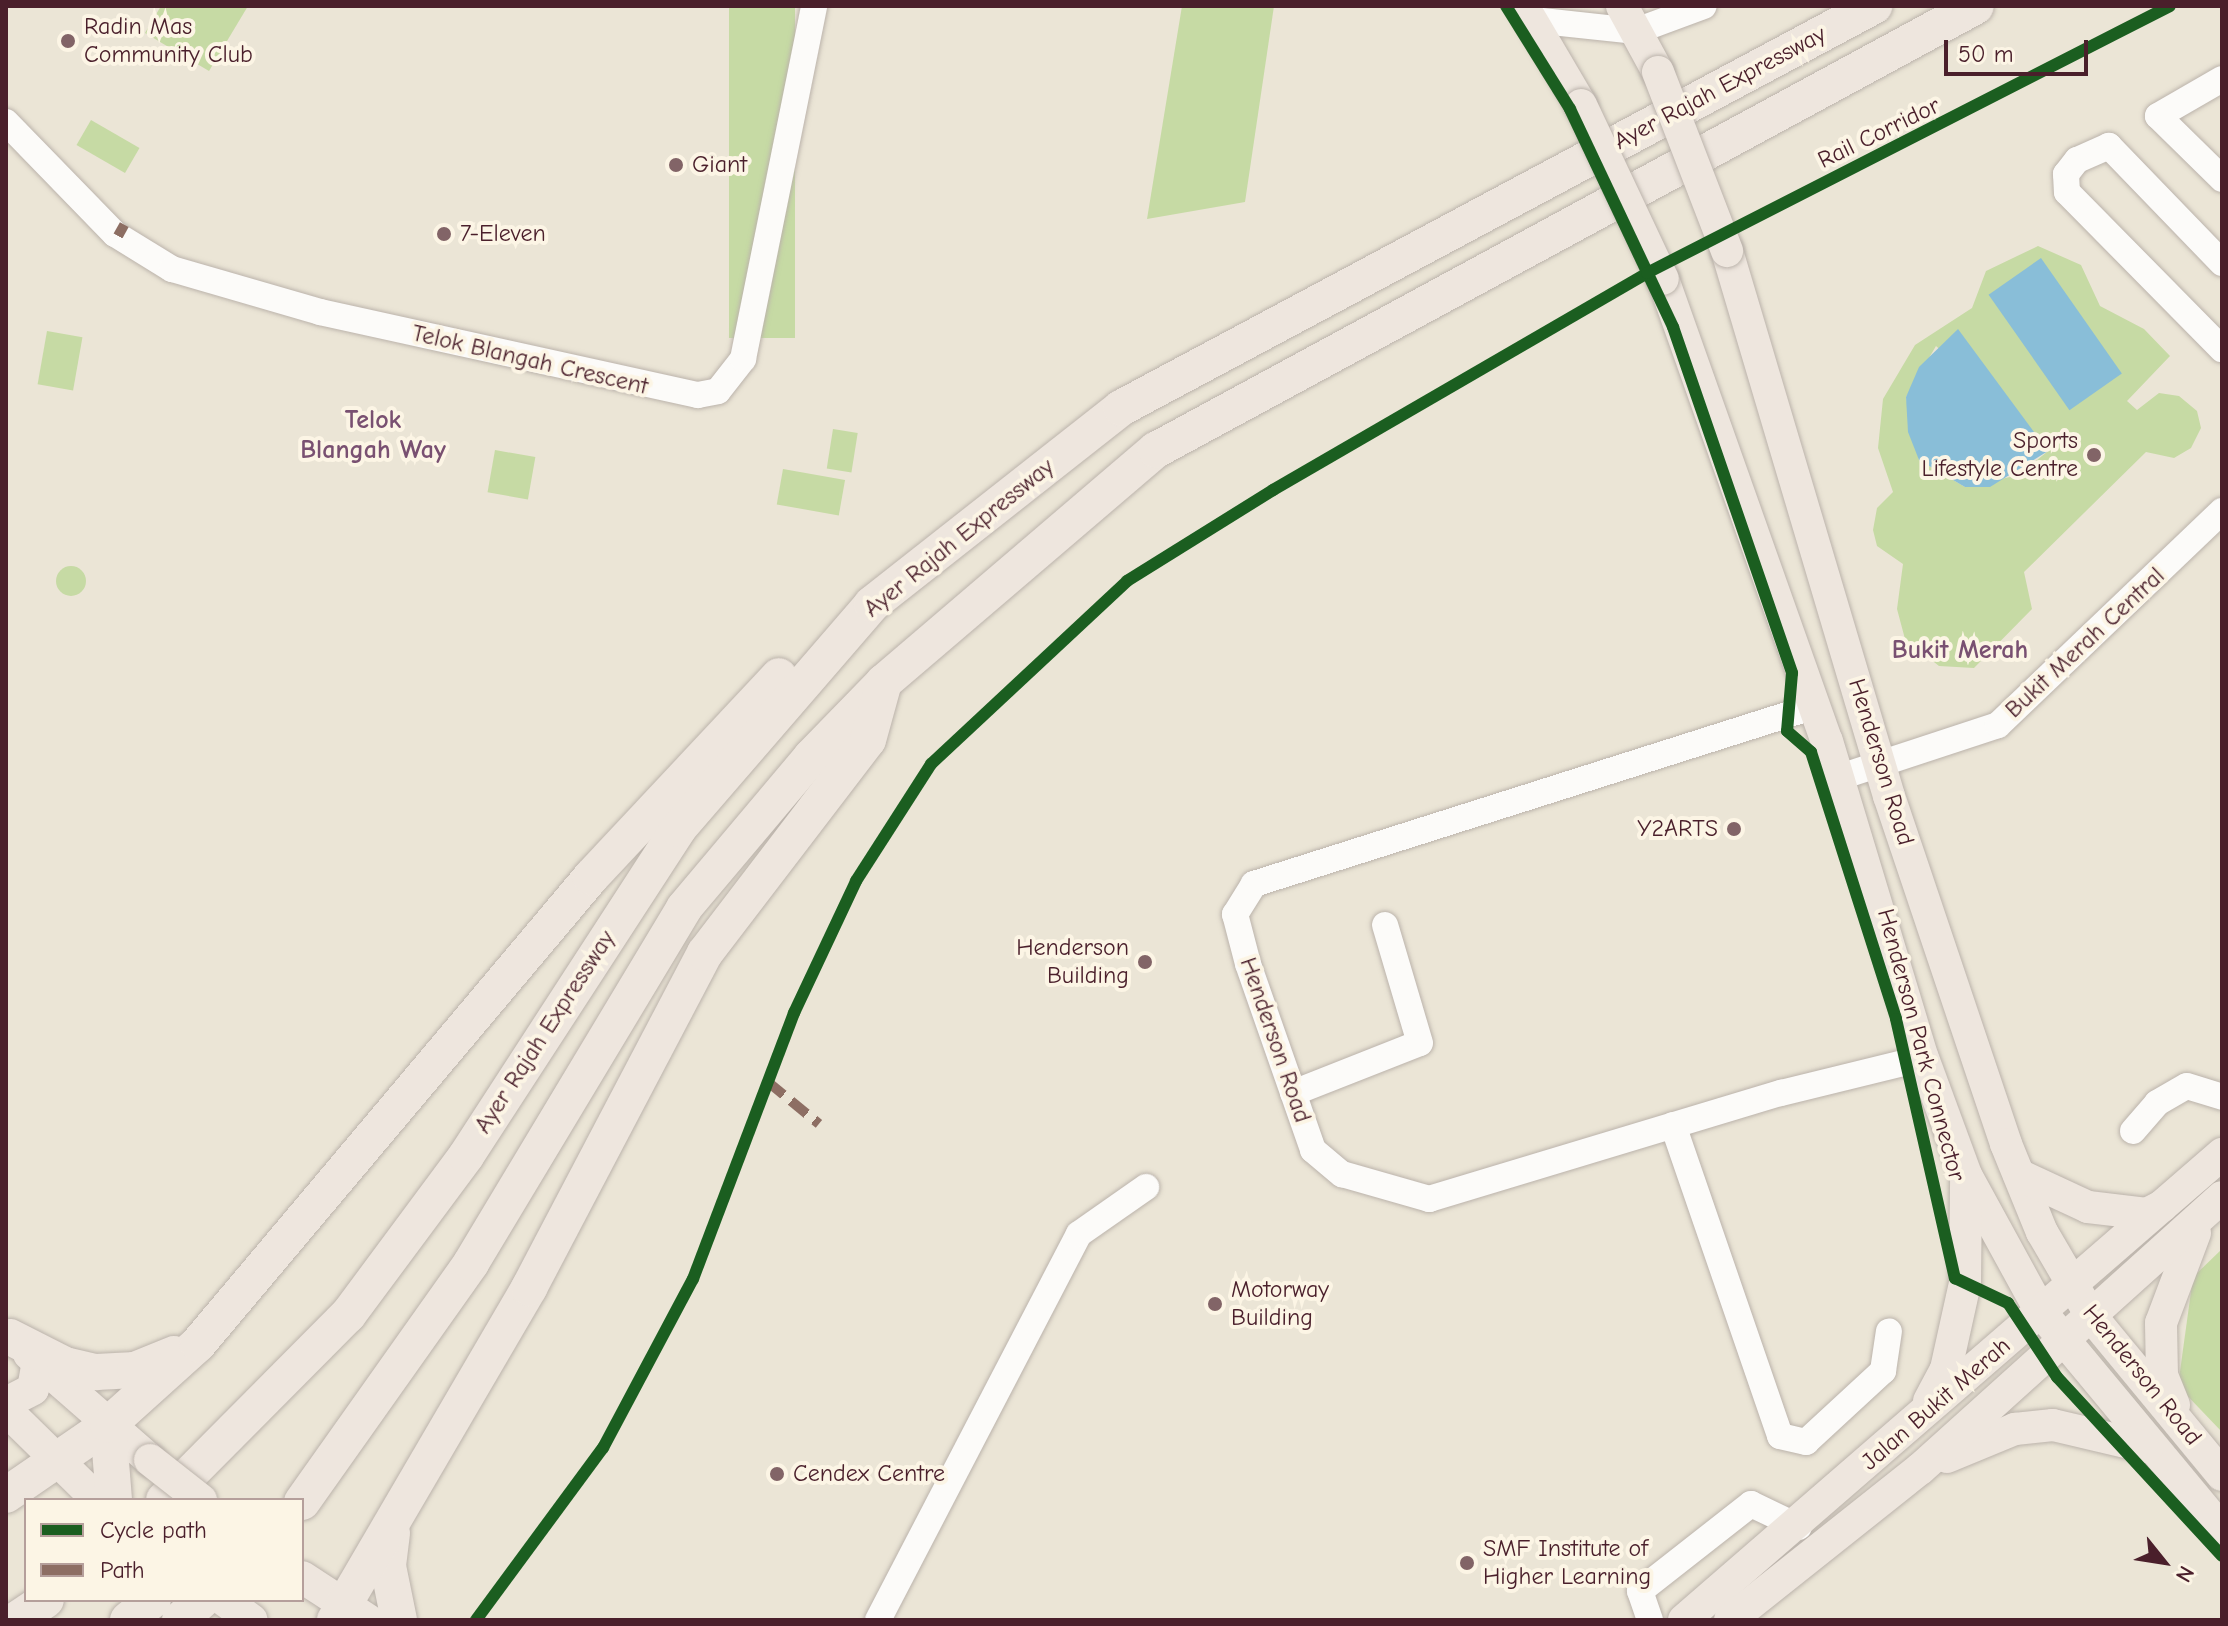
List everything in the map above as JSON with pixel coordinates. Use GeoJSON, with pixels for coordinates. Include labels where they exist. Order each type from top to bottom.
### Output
{"type":"FeatureCollection","features":[{"type":"Feature","properties":{"kind":"highway","name":"Ayer Rajah Expressway"},"geometry":{"type":"LineString","coordinates":[[166,1498],[348,1315],[466,1156],[678,829],[872,604],[1121,408],[1874,6]]}},
{"type":"Feature","properties":{"kind":"highway","name":"Ayer Rajah Expressway"},"geometry":{"type":"LineString","coordinates":[[304,1499],[471,1263],[684,908],[811,757],[884,682],[1156,450],[1976,6]]}},
{"type":"Feature","properties":{"kind":"highway"},"geometry":{"type":"LineString","coordinates":[[6,1495],[58,1463],[108,1425],[198,1344],[650,811],[797,657],[872,604]]}},
{"type":"Feature","properties":{"kind":"highway"},"geometry":{"type":"LineString","coordinates":[[350,1616],[393,1523],[529,1288],[705,953],[868,740],[884,682]]}},
{"type":"Feature","properties":{"kind":"highway"},"geometry":{"type":"LineString","coordinates":[[8,1335],[65,1365],[115,1373],[198,1344]]}},
{"type":"Feature","properties":{"kind":"highway"},"geometry":{"type":"LineString","coordinates":[[108,1425],[114,1498]]}},
{"type":"Feature","properties":{"kind":"highway","name":"Ayer Rajah Expressway"},"geometry":{"type":"LineString","coordinates":[[278,1498],[340,1452]]}},
{"type":"Feature","properties":{"kind":"highway"},"geometry":{"type":"LineString","coordinates":[[393,1523],[388,1566],[399,1620]]}},
{"type":"Feature","properties":{"kind":"highway"},"geometry":{"type":"LineString","coordinates":[[16,1620],[43,1602]]}},
{"type":"Feature","properties":{"kind":"highway"},"geometry":{"type":"LineString","coordinates":[[128,1620],[150,1602]]}},
{"type":"Feature","properties":{"kind":"highway"},"geometry":{"type":"LineString","coordinates":[[180,1620],[200,1602]]}},
{"type":"Feature","properties":{"kind":"main road","name":"Henderson Road"},"geometry":{"type":"LineString","coordinates":[[1528,13],[1581,105],[1663,279],[1840,777],[1923,1058],[1966,1175],[2041,1312],[2147,1447],[2222,1530]]}},
{"type":"Feature","properties":{"kind":"main road","name":"Henderson Road"},"geometry":{"type":"LineString","coordinates":[[1629,19],[1658,72],[1727,251],[1881,766],[2019,1175],[2071,1286],[2091,1316],[2222,1475]]}},
{"type":"Feature","properties":{"kind":"main road","name":"Jalan Bukit Merah"},"geometry":{"type":"LineString","coordinates":[[1684,1620],[1799,1527],[2222,1154]]}},
{"type":"Feature","properties":{"kind":"main road"},"geometry":{"type":"LineString","coordinates":[[1918,1420],[1955,1338],[1968,1248],[1966,1175]]}},
{"type":"Feature","properties":{"kind":"main road"},"geometry":{"type":"LineString","coordinates":[[2019,1175],[2088,1207],[2147,1214],[2163,1206]]}},
{"type":"Feature","properties":{"kind":"main road"},"geometry":{"type":"LineString","coordinates":[[2182,1423],[2162,1376],[2161,1323],[2174,1275],[2213,1206]]}},
{"type":"Feature","properties":{"kind":"main road","name":"Jalan Bukit Merah"},"geometry":{"type":"LineString","coordinates":[[1730,1620],[1920,1469],[2213,1206]]}},
{"type":"Feature","properties":{"kind":"main road"},"geometry":{"type":"LineString","coordinates":[[8,1335],[108,1425],[198,1498]]}},
{"type":"Feature","properties":{"kind":"main road"},"geometry":{"type":"LineString","coordinates":[[6,1403],[33,1389],[38,1361]]}},
{"type":"Feature","properties":{"kind":"main road"},"geometry":{"type":"LineString","coordinates":[[6,1410],[96,1498]]}},
{"type":"Feature","properties":{"kind":"main road"},"geometry":{"type":"LineString","coordinates":[[1920,1469],[2015,1429],[2042,1426],[2111,1434],[2147,1447]]}},
{"type":"Feature","properties":{"kind":"main road"},"geometry":{"type":"LineString","coordinates":[[304,1579],[350,1616]]}},
{"type":"Feature","properties":{"kind":"street","name":"Telok Blangah Crescent"},"geometry":{"type":"LineString","coordinates":[[6,122],[115,234],[172,269],[320,312],[698,395],[718,391],[743,359],[814,6]]}},
{"type":"Feature","properties":{"kind":"street"},"geometry":{"type":"LineString","coordinates":[[1528,13],[1629,19],[1704,6]]}},
{"type":"Feature","properties":{"kind":"street"},"geometry":{"type":"LineString","coordinates":[[2219,86],[2158,116],[2222,179]]}},
{"type":"Feature","properties":{"kind":"street"},"geometry":{"type":"LineString","coordinates":[[2222,263],[2109,146],[2077,160],[2066,174],[2067,192],[2222,349]]}},
{"type":"Feature","properties":{"kind":"street","name":"Bukit Merah Central"},"geometry":{"type":"LineString","coordinates":[[1840,777],[1998,725],[2018,710],[2222,511]]}},
{"type":"Feature","properties":{"kind":"street","name":"Henderson Road"},"geometry":{"type":"LineString","coordinates":[[1815,706],[1254,884],[1235,914],[1293,1093],[1324,1164],[1429,1199],[1673,1125],[1923,1058]]}},
{"type":"Feature","properties":{"kind":"street"},"geometry":{"type":"LineString","coordinates":[[1293,1093],[1420,1043],[1385,925]]}},
{"type":"Feature","properties":{"kind":"street"},"geometry":{"type":"LineString","coordinates":[[2133,1131],[2157,1103],[2187,1086],[2222,1097]]}},
{"type":"Feature","properties":{"kind":"street"},"geometry":{"type":"LineString","coordinates":[[1673,1125],[1780,1436],[1806,1442],[1883,1371],[1889,1331]]}},
{"type":"Feature","properties":{"kind":"street"},"geometry":{"type":"LineString","coordinates":[[878,1620],[1079,1234],[1146,1187]]}},
{"type":"Feature","properties":{"kind":"street"},"geometry":{"type":"LineString","coordinates":[[1650,1620],[1640,1591],[1751,1504],[1799,1527]]}},
{"type":"Feature","properties":{"kind":"green space"},"geometry":{"type":"Polygon","coordinates":[[[161,6],[248,6],[209,71],[145,33],[161,6]]]}},
{"type":"Feature","properties":{"kind":"green space"},"geometry":{"type":"Polygon","coordinates":[[[729,6],[795,6],[795,338],[729,338],[729,6]]]}},
{"type":"Feature","properties":{"kind":"green space"},"geometry":{"type":"Polygon","coordinates":[[[1182,6],[1274,6],[1245,202],[1147,219],[1182,6]]]}},
{"type":"Feature","properties":{"kind":"green space"},"geometry":{"type":"Polygon","coordinates":[[[91,120],[139,148],[125,173],[77,145],[91,120]]]}},
{"type":"Feature","properties":{"kind":"green space","name":"Sports Lifestyle Centre"},"geometry":{"type":"Polygon","coordinates":[[[2038,246],[2081,265],[2100,306],[2144,329],[2170,356],[2127,401],[2137,410],[2159,393],[2179,396],[2197,411],[2201,428],[2191,448],[2174,458],[2146,452],[2024,572],[2032,609],[1974,668],[1939,666],[1905,639],[1897,609],[1903,564],[1877,546],[1873,530],[1877,508],[1893,492],[1878,448],[1883,399],[1915,345],[1972,308],[1986,271],[2038,246]],[[1936,346],[1906,397],[1919,460],[1965,487],[2019,475],[2048,451],[1936,346]]]}},
{"type":"Feature","properties":{"kind":"green space"},"geometry":{"type":"Polygon","coordinates":[[[47,331],[82,337],[73,390],[38,384],[47,331]]]}},
{"type":"Feature","properties":{"kind":"green space"},"geometry":{"type":"Polygon","coordinates":[[[833,429],[858,433],[851,472],[827,469],[833,429]]]}},
{"type":"Feature","properties":{"kind":"green space"},"geometry":{"type":"Polygon","coordinates":[[[495,450],[535,457],[528,499],[488,492],[495,450]]]}},
{"type":"Feature","properties":{"kind":"green space"},"geometry":{"type":"Polygon","coordinates":[[[783,469],[845,480],[839,515],[777,504],[783,469]]]}},
{"type":"Feature","properties":{"kind":"green space"},"geometry":{"type":"Polygon","coordinates":[[[71,566],[81,571],[86,581],[81,591],[71,596],[61,591],[56,581],[61,571],[71,566]]]}},
{"type":"Feature","properties":{"kind":"green space"},"geometry":{"type":"Polygon","coordinates":[[[2222,1249],[2222,1432],[2178,1386],[2193,1277],[2222,1249]]]}},
{"type":"Feature","properties":{"kind":"water"},"geometry":{"type":"Polygon","coordinates":[[[2041,258],[2122,374],[2069,410],[1989,295],[2041,258]]]}},
{"type":"Feature","properties":{"kind":"water"},"geometry":{"type":"Polygon","coordinates":[[[1958,329],[2048,451],[1990,487],[1965,487],[1919,460],[1908,432],[1906,397],[1919,367],[1958,329]]]}},
{"type":"Feature","properties":{"kind":"marked path"},"geometry":{"type":"LineString","coordinates":[[118,236],[124,225]]}},
{"type":"Feature","properties":{"kind":"marked path"},"geometry":{"type":"LineString","coordinates":[[768,1082],[819,1124]]}},
{"type":"Feature","properties":{"kind":"cycle path","name":"Henderson Park Connector"},"geometry":{"type":"LineString","coordinates":[[1506,6],[1570,109],[1673,327],[1792,673],[1787,731],[1811,752],[1896,1019],[1955,1278],[2008,1303],[2057,1377],[2222,1556]]}},
{"type":"Feature","properties":{"kind":"cycle path","name":"Rail Corridor"},"geometry":{"type":"LineString","coordinates":[[476,1620],[603,1448],[693,1279],[794,1013],[856,881],[931,764],[1127,581],[1273,490],[1647,273],[2170,6]]}},
{"type":"Feature","properties":{"kind":"place","name":"Radin Mas Community Club"},"geometry":{"type":"Point","coordinates":[68,41]}},
{"type":"Feature","properties":{"kind":"place","name":"Giant"},"geometry":{"type":"Point","coordinates":[676,165]}},
{"type":"Feature","properties":{"kind":"place","name":"7-Eleven"},"geometry":{"type":"Point","coordinates":[444,234]}},
{"type":"Feature","properties":{"kind":"place","name":"Sports Lifestyle Centre"},"geometry":{"type":"Point","coordinates":[2094,455]}},
{"type":"Feature","properties":{"kind":"place","name":"Y2ARTS"},"geometry":{"type":"Point","coordinates":[1734,829]}},
{"type":"Feature","properties":{"kind":"place","name":"Henderson Building"},"geometry":{"type":"Point","coordinates":[1145,962]}},
{"type":"Feature","properties":{"kind":"place","name":"Motorway Building"},"geometry":{"type":"Point","coordinates":[1215,1304]}},
{"type":"Feature","properties":{"kind":"place","name":"Cendex Centre"},"geometry":{"type":"Point","coordinates":[777,1474]}},
{"type":"Feature","properties":{"kind":"place","name":"SMF Institute of Higher Learning"},"geometry":{"type":"Point","coordinates":[1467,1563]}},
{"type":"Feature","properties":{"kind":"district","name":"Telok Blangah Way"},"geometry":{"type":"Point","coordinates":[373,436]}},
{"type":"Feature","properties":{"kind":"district","name":"Bukit Merah"},"geometry":{"type":"Point","coordinates":[1960,651]}}]}
